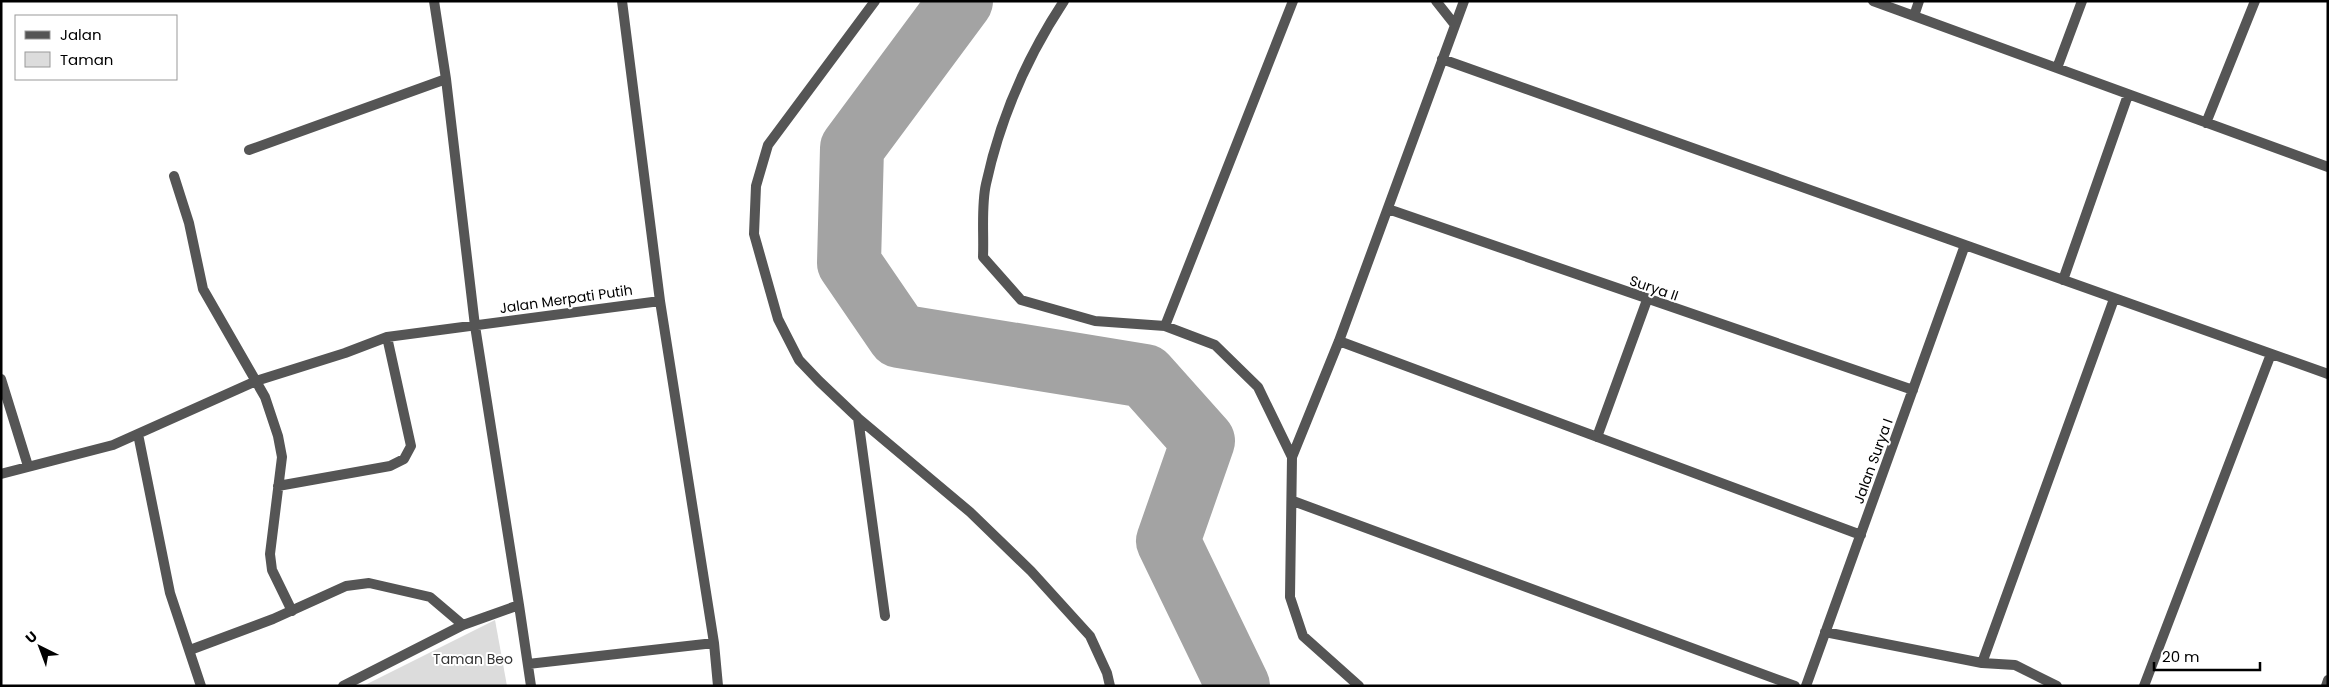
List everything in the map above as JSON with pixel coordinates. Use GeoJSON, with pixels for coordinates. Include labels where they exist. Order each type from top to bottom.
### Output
{"type":"FeatureCollection","features":[{"type":"Feature","properties":{"kind":"street"},"geometry":{"type":"LineString","coordinates":[[434,1],[446,79],[476,326],[531,686]]}},
{"type":"Feature","properties":{"kind":"street"},"geometry":{"type":"LineString","coordinates":[[622,1],[660,301],[714,642],[718,686]]}},
{"type":"Feature","properties":{"kind":"street"},"geometry":{"type":"LineString","coordinates":[[875,1],[768,145],[756,186],[754,234],[778,319],[799,360],[858,418],[970,512],[1031,571],[1090,636],[1107,672],[1110,686]]}},
{"type":"Feature","properties":{"kind":"street"},"geometry":{"type":"LineString","coordinates":[[1064,1],[1047,27],[1008,106],[985,186],[983,257],[1021,300],[1095,321],[1165,326],[1216,345],[1258,387],[1292,457]]}},
{"type":"Feature","properties":{"kind":"street"},"geometry":{"type":"LineString","coordinates":[[1165,326],[1293,1]]}},
{"type":"Feature","properties":{"kind":"street"},"geometry":{"type":"LineString","coordinates":[[1436,1],[1455,25]]}},
{"type":"Feature","properties":{"kind":"street"},"geometry":{"type":"LineString","coordinates":[[1359,686],[1303,636],[1290,597],[1293,501],[1292,457],[1339,341],[1464,1]]}},
{"type":"Feature","properties":{"kind":"street"},"geometry":{"type":"LineString","coordinates":[[1873,1],[2328,167]]}},
{"type":"Feature","properties":{"kind":"street"},"geometry":{"type":"LineString","coordinates":[[1914,16],[1919,1]]}},
{"type":"Feature","properties":{"kind":"street"},"geometry":{"type":"LineString","coordinates":[[2057,68],[2082,1]]}},
{"type":"Feature","properties":{"kind":"street"},"geometry":{"type":"LineString","coordinates":[[2206,123],[2255,1]]}},
{"type":"Feature","properties":{"kind":"street"},"geometry":{"type":"LineString","coordinates":[[1442,59],[2328,374]]}},
{"type":"Feature","properties":{"kind":"street"},"geometry":{"type":"LineString","coordinates":[[249,150],[446,79]]}},
{"type":"Feature","properties":{"kind":"street"},"geometry":{"type":"LineString","coordinates":[[2063,280],[2128,94]]}},
{"type":"Feature","properties":{"kind":"street"},"geometry":{"type":"LineString","coordinates":[[174,176],[189,223],[203,289],[265,397],[278,436],[282,457],[270,554],[272,570],[292,611]]}},
{"type":"Feature","properties":{"kind":"street","name":"Surya II"},"geometry":{"type":"LineString","coordinates":[[1388,209],[1647,300],[1913,390]]}},
{"type":"Feature","properties":{"kind":"street","name":"Jalan Surya I"},"geometry":{"type":"LineString","coordinates":[[1806,686],[1965,245]]}},
{"type":"Feature","properties":{"kind":"street"},"geometry":{"type":"LineString","coordinates":[[1982,663],[2114,298]]}},
{"type":"Feature","properties":{"kind":"street"},"geometry":{"type":"LineString","coordinates":[[1597,437],[1647,300]]}},
{"type":"Feature","properties":{"kind":"street","name":"Jalan Merpati Putih"},"geometry":{"type":"LineString","coordinates":[[1,474],[113,445],[256,381],[345,353],[387,337],[660,301]]}},
{"type":"Feature","properties":{"kind":"street"},"geometry":{"type":"LineString","coordinates":[[278,486],[390,466],[404,459],[411,446],[387,337]]}},
{"type":"Feature","properties":{"kind":"street"},"geometry":{"type":"LineString","coordinates":[[1339,341],[1861,535]]}},
{"type":"Feature","properties":{"kind":"street"},"geometry":{"type":"LineString","coordinates":[[2144,686],[2271,354]]}},
{"type":"Feature","properties":{"kind":"street"},"geometry":{"type":"LineString","coordinates":[[1,379],[28,466]]}},
{"type":"Feature","properties":{"kind":"street"},"geometry":{"type":"LineString","coordinates":[[858,418],[885,616]]}},
{"type":"Feature","properties":{"kind":"street"},"geometry":{"type":"LineString","coordinates":[[138,434],[170,593],[201,686]]}},
{"type":"Feature","properties":{"kind":"street"},"geometry":{"type":"LineString","coordinates":[[1293,501],[1795,686]]}},
{"type":"Feature","properties":{"kind":"street"},"geometry":{"type":"LineString","coordinates":[[190,650],[292,611],[346,586],[369,583],[430,597],[463,624]]}},
{"type":"Feature","properties":{"kind":"street"},"geometry":{"type":"LineString","coordinates":[[343,686],[463,624],[519,605]]}},
{"type":"Feature","properties":{"kind":"street"},"geometry":{"type":"LineString","coordinates":[[1825,632],[1982,663],[2015,666],[2057,686]]}},
{"type":"Feature","properties":{"kind":"street"},"geometry":{"type":"LineString","coordinates":[[528,664],[714,642]]}},
{"type":"Feature","properties":{"kind":"street"},"geometry":{"type":"LineString","coordinates":[[2326,686],[2328,680]]}},
{"type":"Feature","properties":{"kind":"green space","name":"Taman Beo"},"geometry":{"type":"Polygon","coordinates":[[[495,620],[507,686],[363,686],[495,620]]]}},
{"type":"Feature","properties":{"kind":"waterway"},"geometry":{"type":"LineString","coordinates":[[961,1],[852,148],[849,263],[899,336],[1145,376],[1203,441],[1168,541],[1238,686]]}}]}
